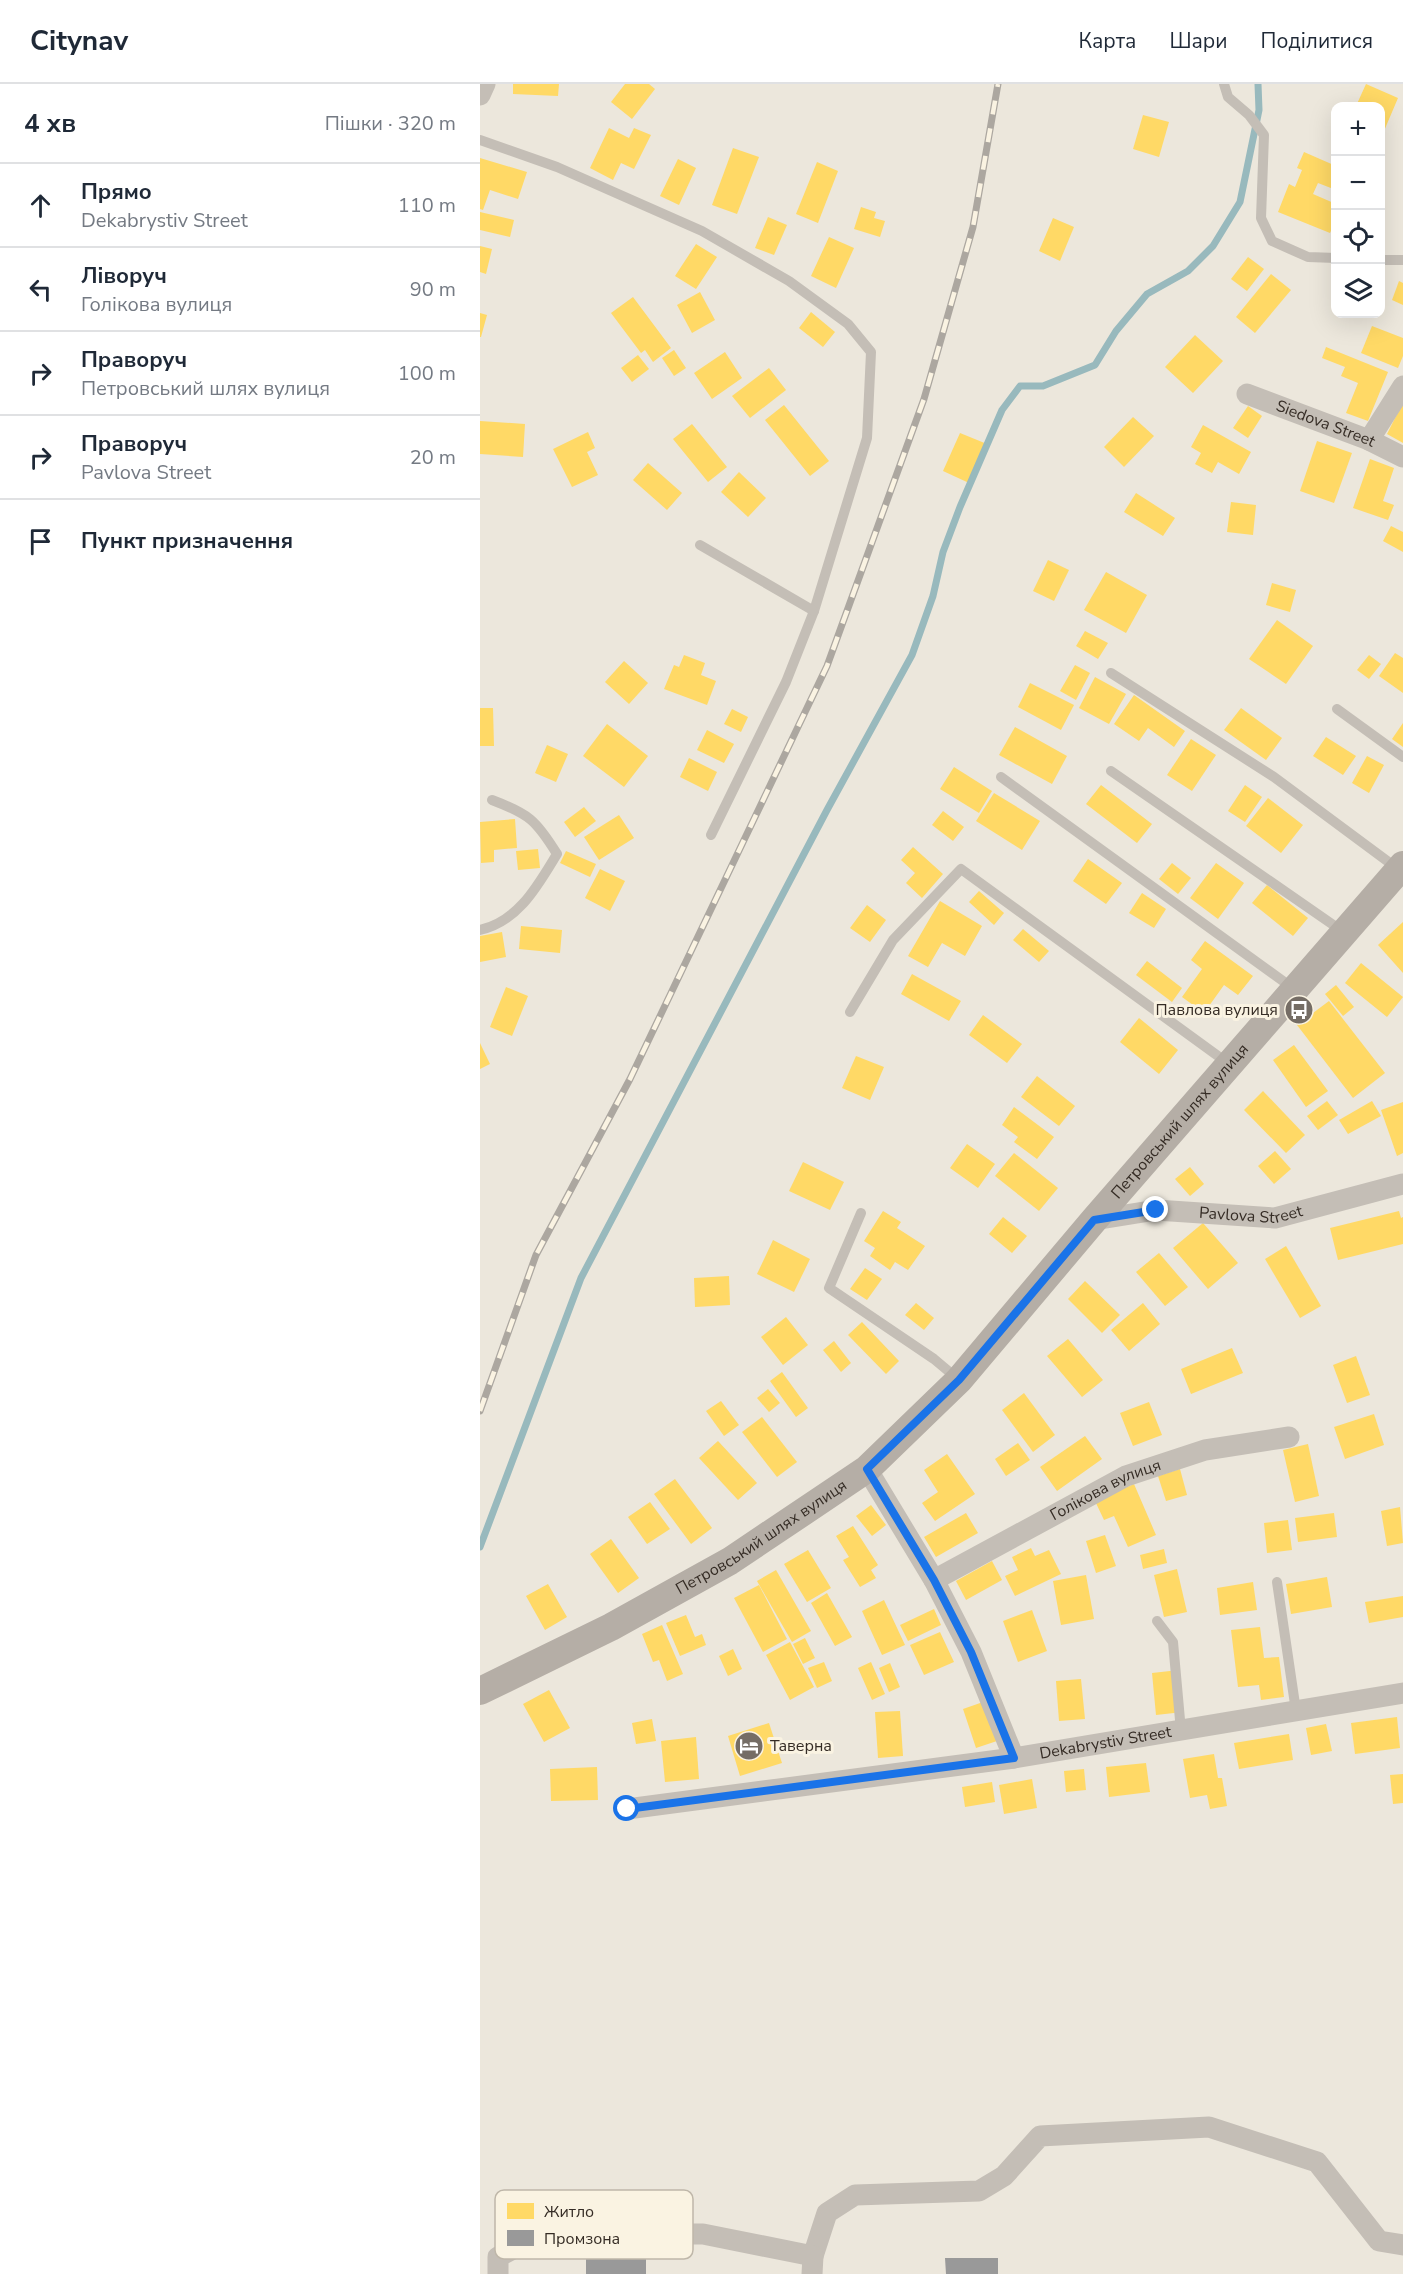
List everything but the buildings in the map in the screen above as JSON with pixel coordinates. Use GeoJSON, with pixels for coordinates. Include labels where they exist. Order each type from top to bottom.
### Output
{"type":"FeatureCollection","features":[{"type":"Feature","properties":{"kind":"street"},"geometry":{"type":"LineString","coordinates":[[480,95],[485,84]]}},
{"type":"Feature","properties":{"kind":"street"},"geometry":{"type":"LineString","coordinates":[[1369,440],[1403,386]]}},
{"type":"Feature","properties":{"kind":"street","name":"Siedova Street"},"geometry":{"type":"LineString","coordinates":[[1247,394],[1369,440],[1403,457]]}},
{"type":"Feature","properties":{"kind":"street","name":"Петровський шлях вулиця"},"geometry":{"type":"LineString","coordinates":[[480,1691],[611,1627],[730,1561],[867,1469],[959,1380],[1094,1220],[1401,867]]}},
{"type":"Feature","properties":{"kind":"street","name":"Pavlova Street"},"geometry":{"type":"LineString","coordinates":[[1094,1220],[1156,1210],[1275,1218],[1403,1184]]}},
{"type":"Feature","properties":{"kind":"street","name":"Голікова вулиця"},"geometry":{"type":"LineString","coordinates":[[934,1580],[1126,1476],[1206,1450],[1289,1437]]}},
{"type":"Feature","properties":{"kind":"street"},"geometry":{"type":"LineString","coordinates":[[867,1469],[934,1580],[971,1652],[1014,1758]]}},
{"type":"Feature","properties":{"kind":"street","name":"Dekabrystiv Street"},"geometry":{"type":"LineString","coordinates":[[627,1809],[1014,1758],[1403,1693]]}},
{"type":"Feature","properties":{"kind":"street"},"geometry":{"type":"LineString","coordinates":[[693,2234],[703,2234],[812,2265],[826,2213],[855,2195],[979,2191],[1004,2176],[1040,2136],[1209,2127],[1317,2162],[1379,2241],[1403,2245]]}},
{"type":"Feature","properties":{"kind":"lane"},"geometry":{"type":"LineString","coordinates":[[1224,84],[1228,97],[1249,115],[1263,135],[1261,218],[1272,241],[1308,257],[1331,258]]}},
{"type":"Feature","properties":{"kind":"lane"},"geometry":{"type":"LineString","coordinates":[[480,140],[556,167],[702,231],[806,293],[848,324],[871,352],[867,438],[814,611],[786,682],[711,835]]}},
{"type":"Feature","properties":{"kind":"lane"},"geometry":{"type":"LineString","coordinates":[[1385,260],[1403,260]]}},
{"type":"Feature","properties":{"kind":"lane"},"geometry":{"type":"LineString","coordinates":[[700,545],[814,611]]}},
{"type":"Feature","properties":{"kind":"lane"},"geometry":{"type":"LineString","coordinates":[[1111,673],[1274,777],[1401,867]]}},
{"type":"Feature","properties":{"kind":"lane"},"geometry":{"type":"LineString","coordinates":[[1337,709],[1403,757]]}},
{"type":"Feature","properties":{"kind":"lane"},"geometry":{"type":"LineString","coordinates":[[1112,771],[1345,933]]}},
{"type":"Feature","properties":{"kind":"lane"},"geometry":{"type":"LineString","coordinates":[[1001,777],[1294,989]]}},
{"type":"Feature","properties":{"kind":"lane"},"geometry":{"type":"LineString","coordinates":[[480,930],[495,926],[530,899],[557,854],[540,825],[519,811],[492,800]]}},
{"type":"Feature","properties":{"kind":"lane"},"geometry":{"type":"LineString","coordinates":[[850,1012],[894,940],[961,869],[1229,1064]]}},
{"type":"Feature","properties":{"kind":"lane"},"geometry":{"type":"LineString","coordinates":[[861,1213],[829,1288],[934,1359],[959,1380]]}},
{"type":"Feature","properties":{"kind":"lane"},"geometry":{"type":"LineString","coordinates":[[1277,1582],[1296,1711]]}},
{"type":"Feature","properties":{"kind":"lane"},"geometry":{"type":"LineString","coordinates":[[1157,1621],[1173,1642],[1181,1731]]}},
{"type":"Feature","properties":{"kind":"waterway"},"geometry":{"type":"LineString","coordinates":[[480,1547],[581,1278],[827,810],[912,655],[933,596],[943,552],[1002,410],[1020,386],[1043,386],[1095,365],[1116,331],[1147,294],[1188,271],[1213,246],[1240,202],[1259,110],[1258,84]]}},
{"type":"Feature","properties":{"kind":"railway"},"geometry":{"type":"LineString","coordinates":[[480,1411],[536,1255],[630,1079],[827,666],[924,399],[973,227],[998,84]]}},
{"type":"Feature","properties":{"kind":"place","name":"Павлова вулиця"},"geometry":{"type":"Point","coordinates":[1299,1010]}},
{"type":"Feature","properties":{"kind":"place","name":"Таверна"},"geometry":{"type":"Point","coordinates":[749,1746]}},
{"type":"Feature","properties":{"kind":"route"},"geometry":{"type":"LineString","coordinates":[[627,1809],[1014,1758],[971,1652],[934,1580],[867,1469],[959,1380],[1094,1220],[1156,1210]]}}]}
